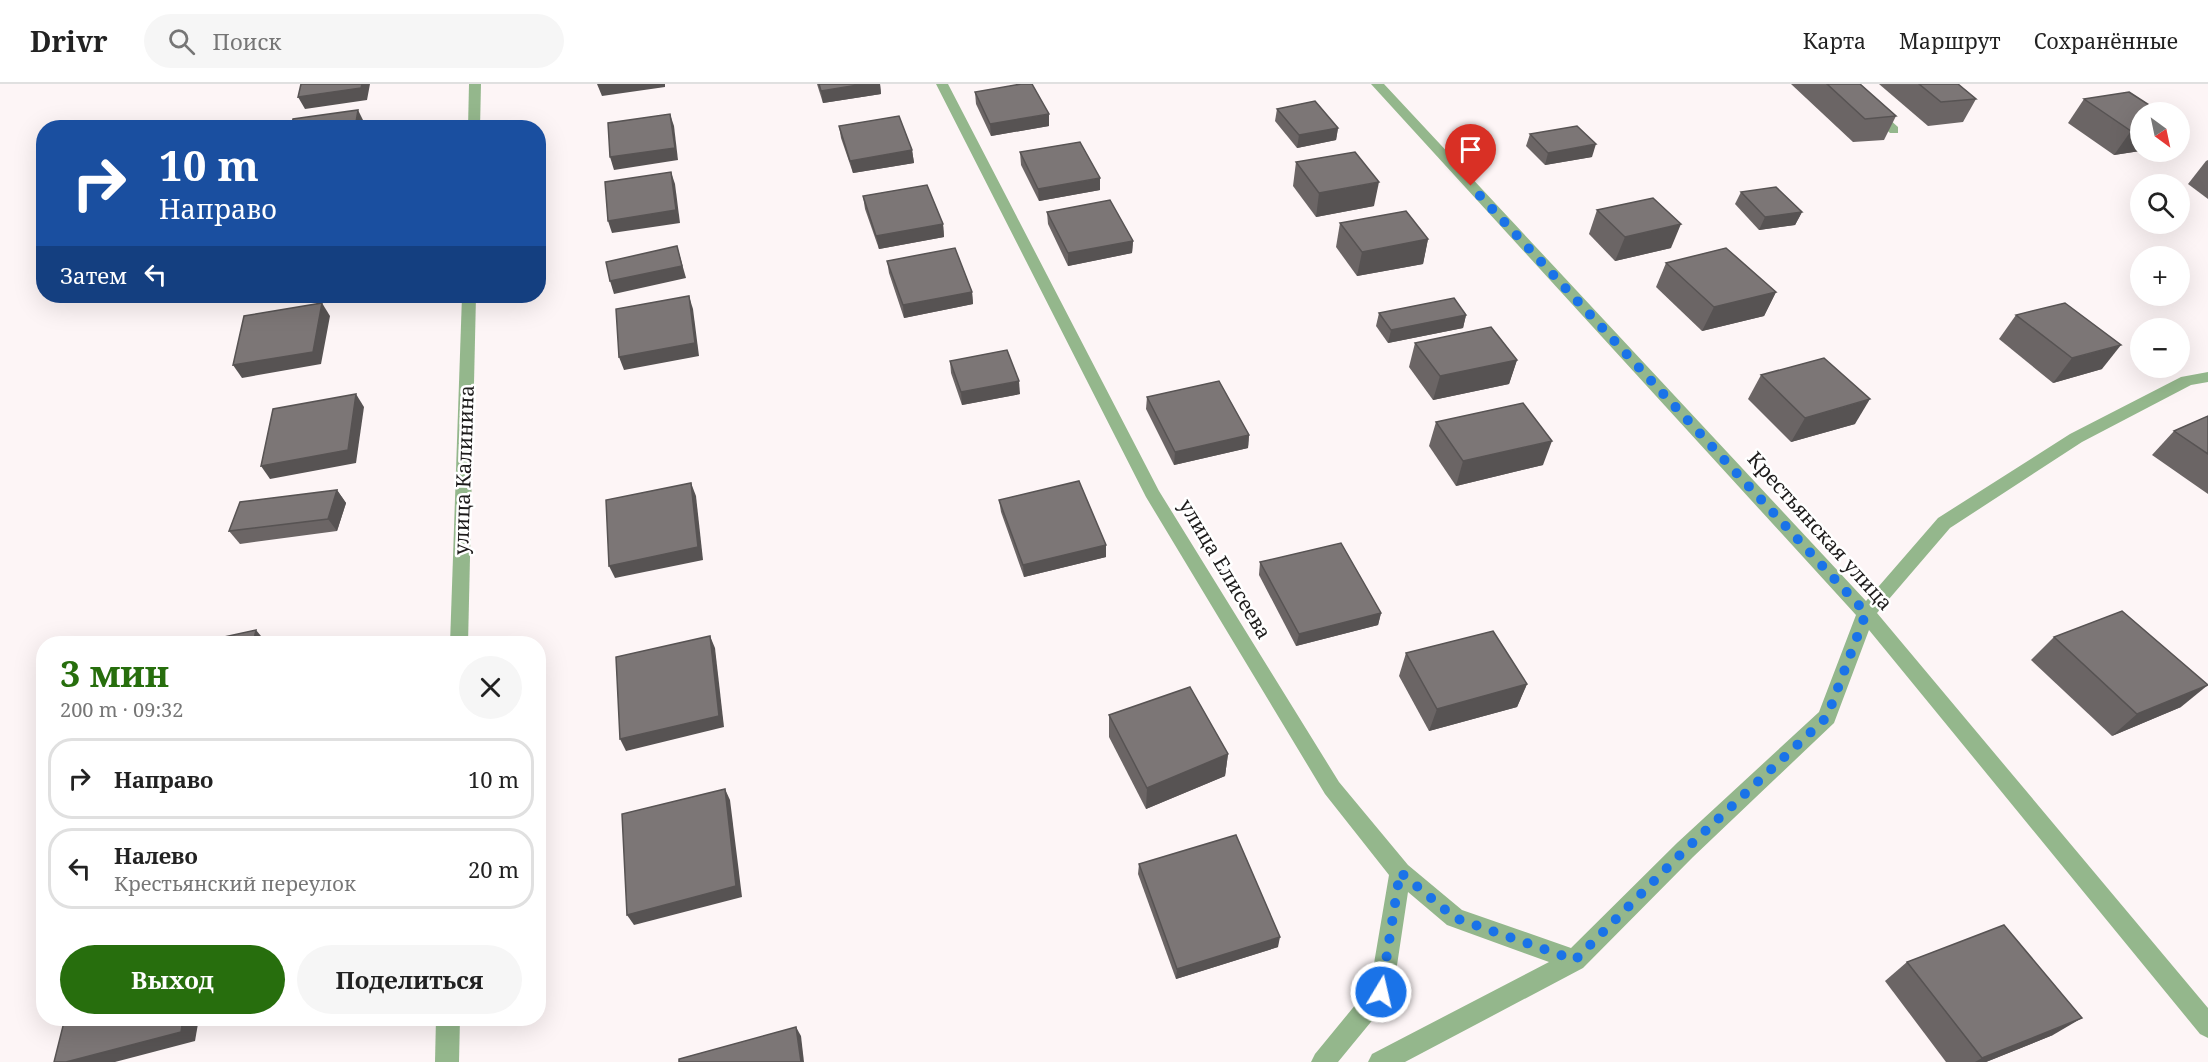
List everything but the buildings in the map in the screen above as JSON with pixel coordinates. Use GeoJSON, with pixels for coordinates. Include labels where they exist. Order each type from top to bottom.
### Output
{"type":"FeatureCollection","features":[{"type":"Feature","properties":{"kind":"street"},"geometry":{"type":"LineString","coordinates":[[474,120],[475,84]]}},
{"type":"Feature","properties":{"kind":"street","name":"улица Елисеева"},"geometry":{"type":"LineString","coordinates":[[942,84],[1152,493],[1332,788],[1400,872],[1455,918],[1575,960]]}},
{"type":"Feature","properties":{"kind":"street","name":"Крестьянская улица"},"geometry":{"type":"LineString","coordinates":[[1377,84],[1866,613],[2208,1026]]}},
{"type":"Feature","properties":{"kind":"street"},"geometry":{"type":"LineString","coordinates":[[1843,84],[1894,130]]}},
{"type":"Feature","properties":{"kind":"street","name":"улица Калинина"},"geometry":{"type":"LineString","coordinates":[[459,636],[469,303]]}},
{"type":"Feature","properties":{"kind":"street"},"geometry":{"type":"LineString","coordinates":[[1380,1062],[1575,960],[1685,850],[1827,717],[1866,613],[1944,524],[2076,438],[2187,381],[2208,377]]}},
{"type":"Feature","properties":{"kind":"street"},"geometry":{"type":"LineString","coordinates":[[1323,1062],[1381,992],[1400,872]]}},
{"type":"Feature","properties":{"kind":"street"},"geometry":{"type":"LineString","coordinates":[[447,1062],[448,1026]]}},
{"type":"Feature","properties":{"kind":"route"},"geometry":{"type":"LineString","coordinates":[[1381,992],[1400,872],[1455,918],[1575,960],[1685,850],[1827,717],[1866,613],[1471,186]]}}]}
